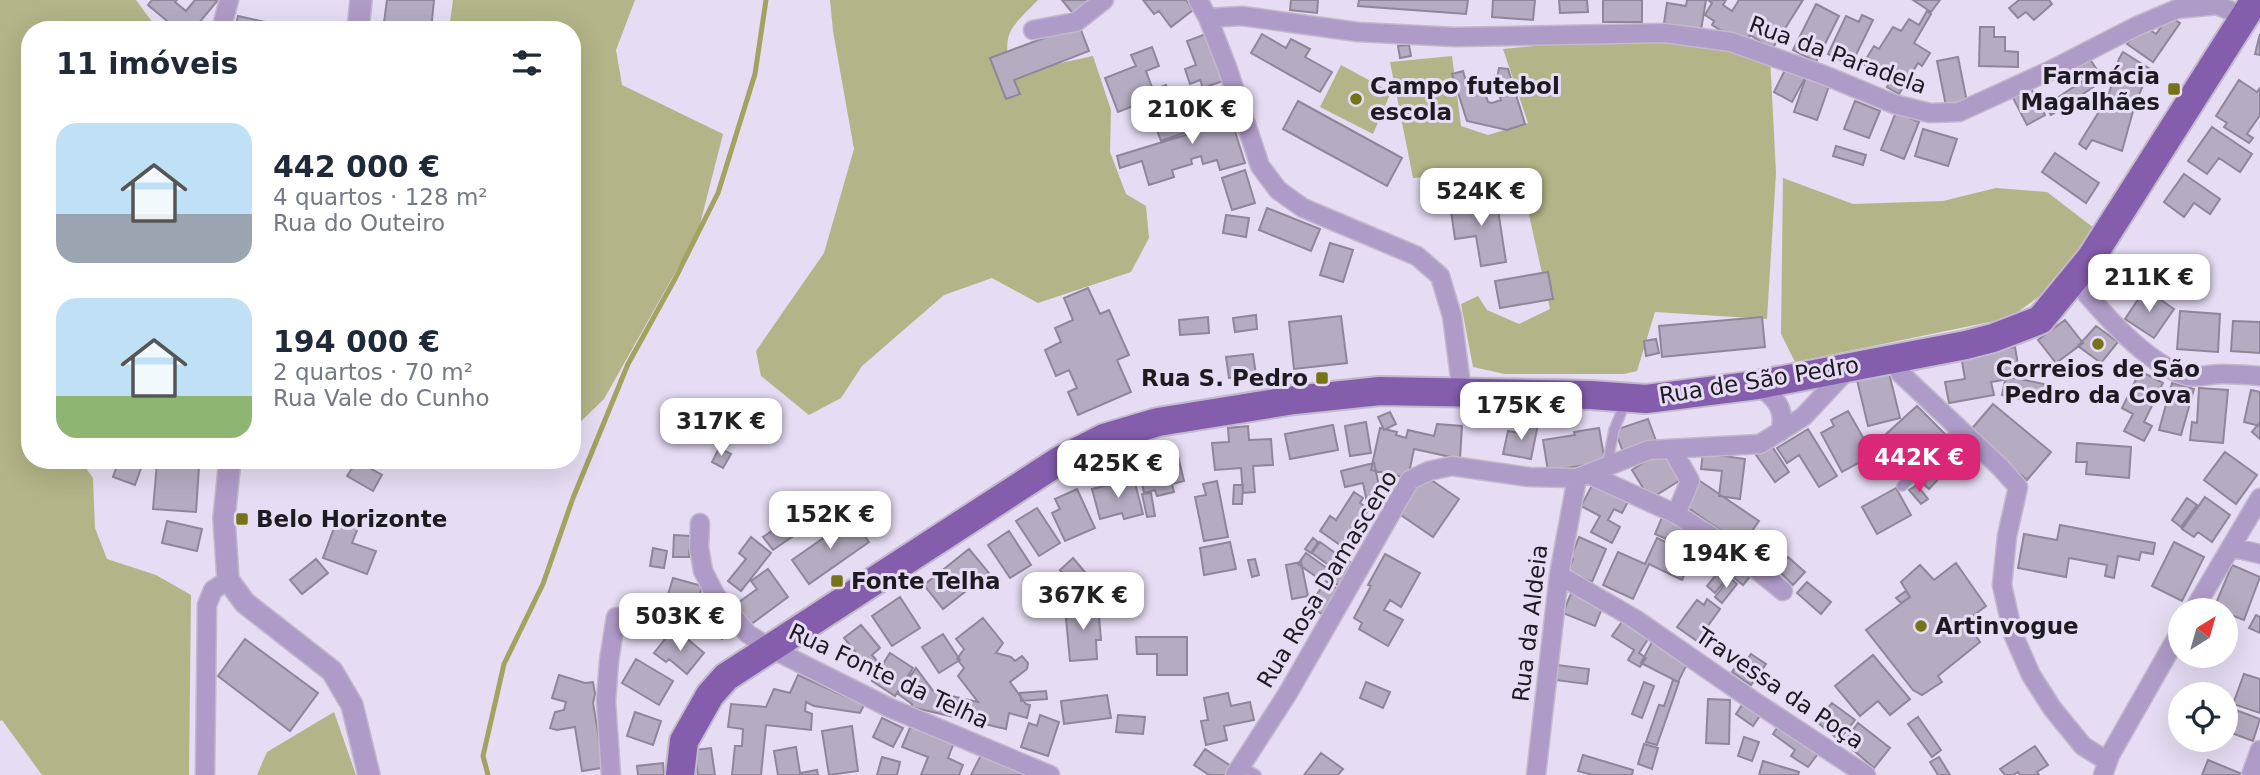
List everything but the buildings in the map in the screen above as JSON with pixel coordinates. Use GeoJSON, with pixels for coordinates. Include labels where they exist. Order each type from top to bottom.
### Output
{"type":"FeatureCollection","features":[{"type":"Feature","properties":{"kind":"main road","name":"Rua de São Pedro"},"geometry":{"type":"LineString","coordinates":[[680,775],[684,741],[710,695],[726,677],[1059,461],[1104,438],[1158,422],[1294,400],[1380,391],[1462,391],[1646,399],[1757,385],[1993,338],[2040,320],[2091,258],[2250,8]]}},
{"type":"Feature","properties":{"kind":"street"},"geometry":{"type":"LineString","coordinates":[[223,21],[229,0]]}},
{"type":"Feature","properties":{"kind":"street"},"geometry":{"type":"LineString","coordinates":[[359,21],[360,0]]}},
{"type":"Feature","properties":{"kind":"street"},"geometry":{"type":"LineString","coordinates":[[1033,30],[1076,22],[1104,0]]}},
{"type":"Feature","properties":{"kind":"street"},"geometry":{"type":"LineString","coordinates":[[1198,0],[1227,66],[1261,166],[1278,190],[1303,208],[1417,256],[1440,276],[1452,316],[1462,391]]}},
{"type":"Feature","properties":{"kind":"street","name":"Rua da Paradela"},"geometry":{"type":"LineString","coordinates":[[1208,18],[1242,16],[1358,32],[1455,37],[1665,33],[1731,42],[1824,75],[1894,104],[1930,113],[1959,112],[2177,9],[2217,5],[2250,8]]}},
{"type":"Feature","properties":{"kind":"street"},"geometry":{"type":"LineString","coordinates":[[2074,279],[2099,309],[2135,344],[2159,362],[2186,376],[2260,376]]}},
{"type":"Feature","properties":{"kind":"street"},"geometry":{"type":"LineString","coordinates":[[1892,358],[1900,374],[2018,487],[2007,536],[2002,585],[2013,635],[2031,674],[2052,708],[2105,768],[2168,654]]}},
{"type":"Feature","properties":{"kind":"street","name":"Rua Rosa Damasceno"},"geometry":{"type":"LineString","coordinates":[[1244,772],[1410,480],[1429,471],[1452,466],[1529,477],[1582,476],[1649,450],[1760,444],[1803,417],[1851,366]]}},
{"type":"Feature","properties":{"kind":"street"},"geometry":{"type":"LineString","coordinates":[[1757,385],[1773,396],[1783,412],[1780,432]]}},
{"type":"Feature","properties":{"kind":"street"},"geometry":{"type":"LineString","coordinates":[[1672,449],[1690,481],[1676,514]]}},
{"type":"Feature","properties":{"kind":"street"},"geometry":{"type":"LineString","coordinates":[[229,469],[224,519],[228,580],[245,603],[332,671],[352,705],[369,775]]}},
{"type":"Feature","properties":{"kind":"street"},"geometry":{"type":"LineString","coordinates":[[1582,476],[1676,514],[1730,548],[1783,591]]}},
{"type":"Feature","properties":{"kind":"street","name":"Rua da Aldeia"},"geometry":{"type":"LineString","coordinates":[[1536,775],[1559,575],[1582,476]]}},
{"type":"Feature","properties":{"kind":"street"},"geometry":{"type":"LineString","coordinates":[[2201,598],[2260,498]]}},
{"type":"Feature","properties":{"kind":"street","name":"Rua Fonte da Telha"},"geometry":{"type":"LineString","coordinates":[[699,523],[703,571],[716,596],[748,634],[770,648],[890,708],[1050,775]]}},
{"type":"Feature","properties":{"kind":"street"},"geometry":{"type":"LineString","coordinates":[[2231,547],[2260,554]]}},
{"type":"Feature","properties":{"kind":"street","name":"Travessa da Poça"},"geometry":{"type":"LineString","coordinates":[[1559,575],[1635,619],[1866,775]]}},
{"type":"Feature","properties":{"kind":"street"},"geometry":{"type":"LineString","coordinates":[[205,775],[207,605],[213,590],[228,580]]}},
{"type":"Feature","properties":{"kind":"street"},"geometry":{"type":"LineString","coordinates":[[611,775],[606,701],[608,661],[616,617]]}},
{"type":"Feature","properties":{"kind":"street"},"geometry":{"type":"LineString","coordinates":[[2251,775],[2260,750]]}},
{"type":"Feature","properties":{"kind":"lane"},"geometry":{"type":"LineString","coordinates":[[1606,467],[1614,430],[1627,398]]}},
{"type":"Feature","properties":{"kind":"lane"},"geometry":{"type":"LineString","coordinates":[[1902,485],[1959,429]]}},
{"type":"Feature","properties":{"kind":"green space"},"geometry":{"type":"Polygon","coordinates":[[[0,0],[136,0],[151,21],[21,21],[21,469],[86,469],[93,478],[95,528],[107,559],[156,575],[191,595],[189,775],[42,775],[2,720],[0,721],[0,0]]]}},
{"type":"Feature","properties":{"kind":"green space"},"geometry":{"type":"Polygon","coordinates":[[[453,0],[635,0],[616,50],[622,85],[723,134],[698,232],[604,399],[581,421],[581,21],[450,21],[453,0]]]}},
{"type":"Feature","properties":{"kind":"green space"},"geometry":{"type":"Polygon","coordinates":[[[830,0],[1038,0],[1010,32],[1007,48],[1010,74],[1093,56],[1111,110],[1110,152],[1126,194],[1146,206],[1149,238],[1131,272],[1038,303],[992,278],[944,295],[862,366],[841,398],[809,415],[761,376],[756,351],[824,253],[854,149],[830,0]]]}},
{"type":"Feature","properties":{"kind":"green space"},"geometry":{"type":"Polygon","coordinates":[[[1665,33],[1770,56],[1776,173],[1767,319],[1655,312],[1637,371],[1624,374],[1505,374],[1473,367],[1461,304],[1478,296],[1487,310],[1519,324],[1550,309],[1519,170],[1413,178],[1390,62],[1452,56],[1461,126],[1488,135],[1528,123],[1503,49],[1665,33]]]}},
{"type":"Feature","properties":{"kind":"green space","name":"Campo futebol escola"},"geometry":{"type":"Polygon","coordinates":[[[1341,65],[1391,92],[1373,134],[1320,107],[1341,65]]]}},
{"type":"Feature","properties":{"kind":"green space"},"geometry":{"type":"Polygon","coordinates":[[[1783,178],[1853,204],[1943,201],[1996,188],[2047,192],[2094,228],[2058,283],[2009,318],[1795,362],[1781,334],[1783,178]]]}},
{"type":"Feature","properties":{"kind":"green space"},"geometry":{"type":"Polygon","coordinates":[[[334,712],[356,775],[257,775],[267,752],[334,712]]]}},
{"type":"Feature","properties":{"kind":"waterway"},"geometry":{"type":"LineString","coordinates":[[488,775],[483,756],[504,664],[543,584],[573,498],[628,364],[718,193],[755,74],[766,0]]}},
{"type":"Feature","properties":{"kind":"place","name":"Farmácia Magalhães"},"geometry":{"type":"Point","coordinates":[2174,89]}},
{"type":"Feature","properties":{"kind":"place","name":"Campo futebol escola"},"geometry":{"type":"Point","coordinates":[1356,99]}},
{"type":"Feature","properties":{"kind":"place","name":"Correios de São Pedro da Cova"},"geometry":{"type":"Point","coordinates":[2098,344]}},
{"type":"Feature","properties":{"kind":"place","name":"Rua S. Pedro"},"geometry":{"type":"Point","coordinates":[1322,378]}},
{"type":"Feature","properties":{"kind":"place","name":"Belo Horizonte"},"geometry":{"type":"Point","coordinates":[242,519]}},
{"type":"Feature","properties":{"kind":"place","name":"Fonte Telha"},"geometry":{"type":"Point","coordinates":[837,581]}},
{"type":"Feature","properties":{"kind":"place","name":"Artinvogue"},"geometry":{"type":"Point","coordinates":[1921,626]}}]}
